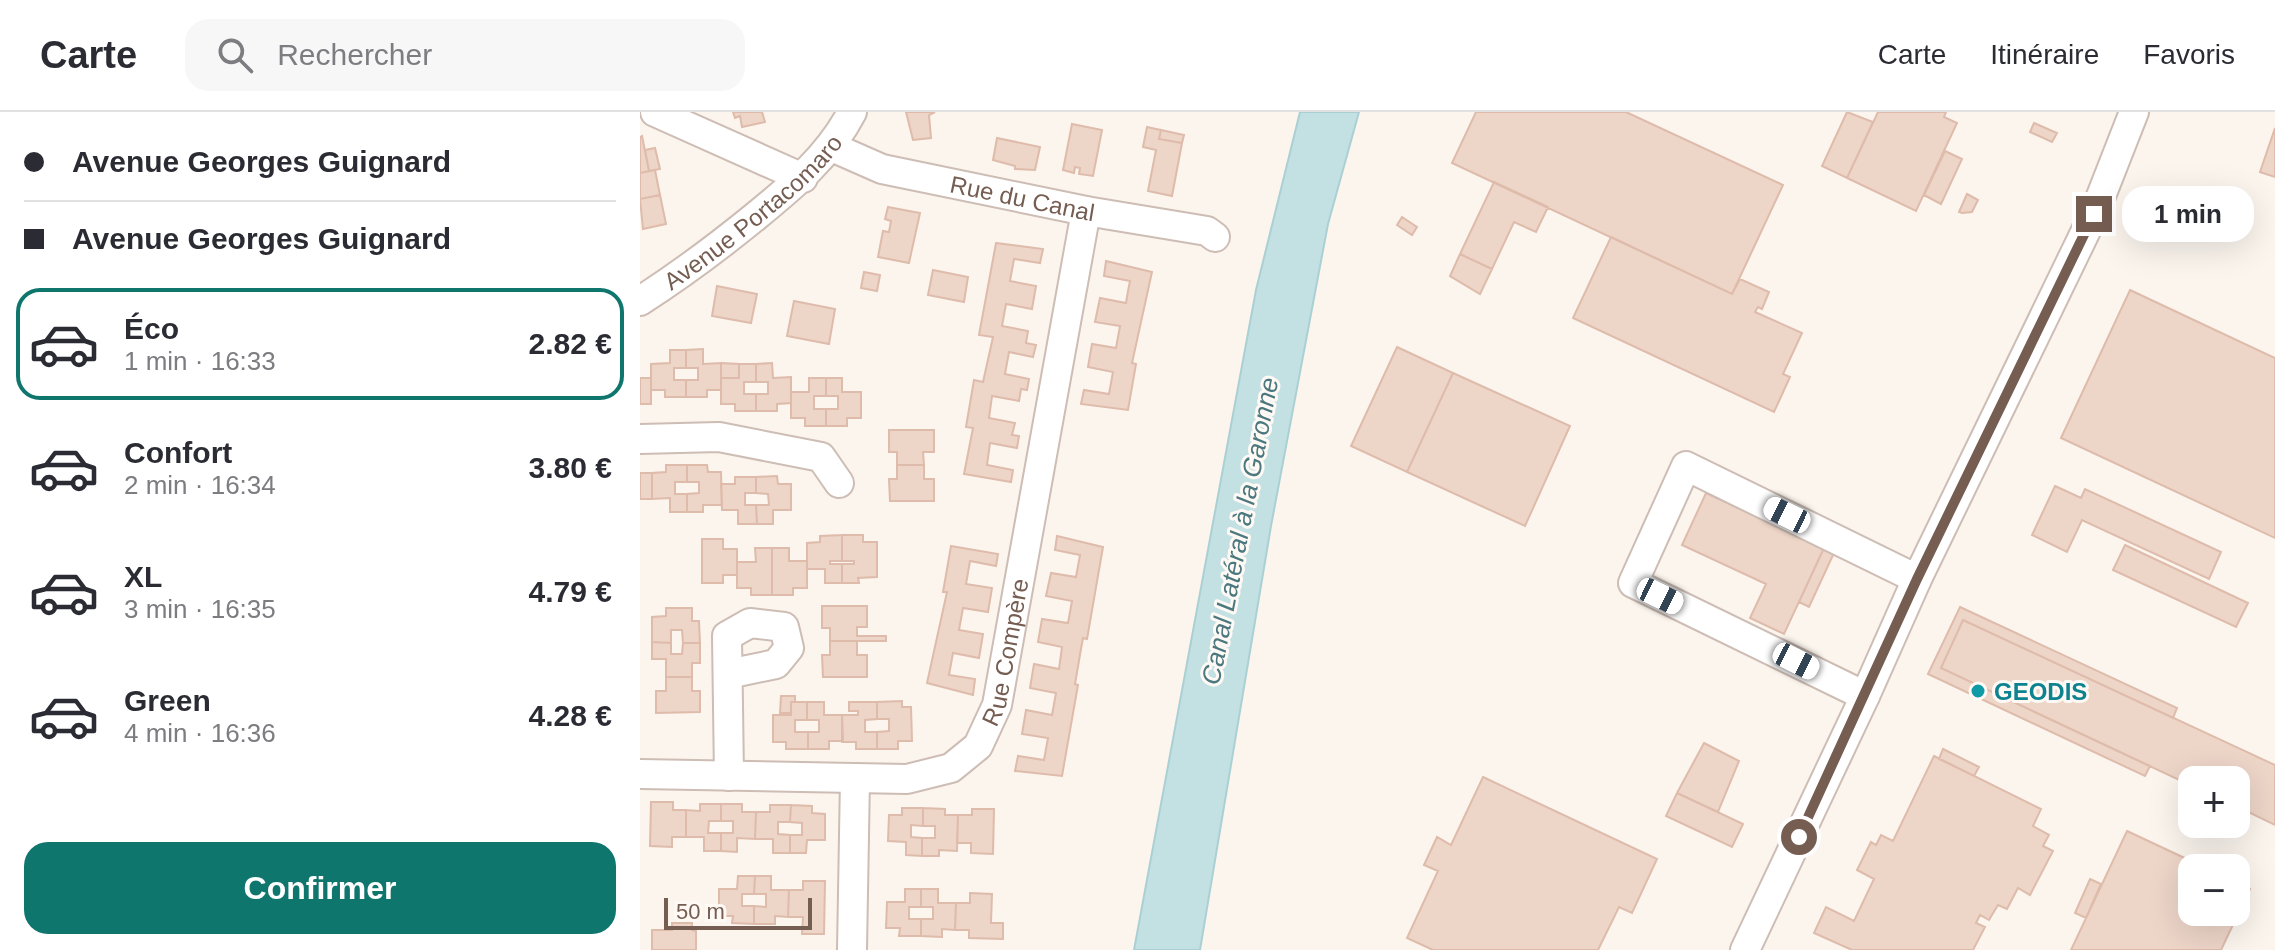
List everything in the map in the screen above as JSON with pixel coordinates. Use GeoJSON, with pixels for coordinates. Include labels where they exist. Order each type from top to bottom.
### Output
{"type":"FeatureCollection","features":[{"type":"Feature","properties":{"kind":"street"},"geometry":{"type":"LineString","coordinates":[[655,112],[803,178]]}},
{"type":"Feature","properties":{"kind":"street","name":"Avenue Portacomaro"},"geometry":{"type":"LineString","coordinates":[[640,301],[694,267],[803,178],[832,147],[852,112]]}},
{"type":"Feature","properties":{"kind":"street"},"geometry":{"type":"LineString","coordinates":[[1745,950],[1917,579],[2094,214],[2134,112]]}},
{"type":"Feature","properties":{"kind":"street","name":"Rue du Canal"},"geometry":{"type":"LineString","coordinates":[[832,147],[882,169],[1086,211],[1207,231],[1215,237]]}},
{"type":"Feature","properties":{"kind":"street","name":"Rue Compère"},"geometry":{"type":"LineString","coordinates":[[640,774],[907,779],[951,768],[978,746],[997,705],[1086,211]]}},
{"type":"Feature","properties":{"kind":"street"},"geometry":{"type":"LineString","coordinates":[[640,439],[719,437],[821,457],[839,483]]}},
{"type":"Feature","properties":{"kind":"street"},"geometry":{"type":"LineString","coordinates":[[1865,696],[1633,583],[1686,466],[1917,579]]}},
{"type":"Feature","properties":{"kind":"street"},"geometry":{"type":"LineString","coordinates":[[728,674],[729,776]]}},
{"type":"Feature","properties":{"kind":"street"},"geometry":{"type":"LineString","coordinates":[[852,950],[855,778]]}},
{"type":"Feature","properties":{"kind":"water","name":"Canal Latéral à la Garonne"},"geometry":{"type":"Polygon","coordinates":[[[1300,112],[1359,112],[1328,224],[1271,526],[1200,950],[1134,950],[1256,290],[1300,112]]]}},
{"type":"Feature","properties":{"kind":"building"},"geometry":{"type":"Polygon","coordinates":[[[733,112],[762,112],[765,122],[742,127],[740,116],[735,118],[733,112]]]}},
{"type":"Feature","properties":{"kind":"building"},"geometry":{"type":"Polygon","coordinates":[[[906,112],[935,112],[929,115],[931,138],[913,140],[906,112]]]}},
{"type":"Feature","properties":{"kind":"building"},"geometry":{"type":"Polygon","coordinates":[[[1476,112],[1626,112],[1783,185],[1732,294],[1452,163],[1476,112]]]}},
{"type":"Feature","properties":{"kind":"building"},"geometry":{"type":"Polygon","coordinates":[[[1847,112],[1873,122],[1847,178],[1822,166],[1847,112]]]}},
{"type":"Feature","properties":{"kind":"building"},"geometry":{"type":"Polygon","coordinates":[[[1878,112],[1946,112],[1944,117],[1957,123],[1916,211],[1847,178],[1878,112]]]}},
{"type":"Feature","properties":{"kind":"building"},"geometry":{"type":"Polygon","coordinates":[[[2034,123],[2057,133],[2052,142],[2030,132],[2034,123]]]}},
{"type":"Feature","properties":{"kind":"building"},"geometry":{"type":"Polygon","coordinates":[[[1072,124],[1102,130],[1093,176],[1079,174],[1080,168],[1075,167],[1074,173],[1063,170],[1072,124]]]}},
{"type":"Feature","properties":{"kind":"building"},"geometry":{"type":"Polygon","coordinates":[[[1147,127],[1161,130],[1159,139],[1182,143],[1172,196],[1148,191],[1156,150],[1143,147],[1147,127]]]}},
{"type":"Feature","properties":{"kind":"building"},"geometry":{"type":"Polygon","coordinates":[[[2275,128],[2275,177],[2260,172],[2275,128]]]}},
{"type":"Feature","properties":{"kind":"building"},"geometry":{"type":"Polygon","coordinates":[[[1161,130],[1184,135],[1182,143],[1159,139],[1161,130]]]}},
{"type":"Feature","properties":{"kind":"building"},"geometry":{"type":"Polygon","coordinates":[[[640,137],[649,171],[640,173],[640,137]]]}},
{"type":"Feature","properties":{"kind":"building"},"geometry":{"type":"Polygon","coordinates":[[[997,138],[1040,147],[1035,170],[1015,169],[1015,166],[993,160],[997,138]]]}},
{"type":"Feature","properties":{"kind":"building"},"geometry":{"type":"Polygon","coordinates":[[[655,148],[660,169],[649,171],[645,150],[655,148]]]}},
{"type":"Feature","properties":{"kind":"building"},"geometry":{"type":"Polygon","coordinates":[[[1945,151],[1962,159],[1941,204],[1924,195],[1945,151]]]}},
{"type":"Feature","properties":{"kind":"building"},"geometry":{"type":"Polygon","coordinates":[[[655,170],[660,195],[640,199],[640,173],[655,170]]]}},
{"type":"Feature","properties":{"kind":"building"},"geometry":{"type":"Polygon","coordinates":[[[1494,182],[1548,207],[1536,232],[1514,222],[1492,269],[1460,254],[1494,182]]]}},
{"type":"Feature","properties":{"kind":"building"},"geometry":{"type":"Polygon","coordinates":[[[1967,194],[1978,200],[1972,212],[1959,212],[1967,194]]]}},
{"type":"Feature","properties":{"kind":"building"},"geometry":{"type":"Polygon","coordinates":[[[660,195],[666,224],[643,229],[640,199],[660,195]]]}},
{"type":"Feature","properties":{"kind":"building"},"geometry":{"type":"Polygon","coordinates":[[[888,207],[920,213],[909,263],[878,257],[883,231],[889,232],[891,221],[885,219],[888,207]]]}},
{"type":"Feature","properties":{"kind":"building"},"geometry":{"type":"Polygon","coordinates":[[[1402,217],[1417,227],[1412,235],[1397,225],[1402,217]]]}},
{"type":"Feature","properties":{"kind":"building"},"geometry":{"type":"Polygon","coordinates":[[[1611,237],[1732,294],[1740,279],[1769,292],[1762,309],[1758,307],[1755,312],[1802,333],[1783,374],[1790,377],[1774,412],[1573,318],[1611,237]]]}},
{"type":"Feature","properties":{"kind":"building"},"geometry":{"type":"Polygon","coordinates":[[[996,243],[1043,249],[1040,263],[1014,259],[1010,281],[1036,286],[1032,309],[1006,304],[1002,326],[1028,331],[1026,343],[1036,345],[1033,357],[1009,352],[1005,374],[1029,379],[1027,390],[1021,389],[1019,401],[992,396],[989,418],[1015,423],[1012,435],[1019,436],[1017,448],[990,443],[987,465],[1013,470],[1011,482],[964,474],[973,428],[966,427],[974,380],[983,382],[993,337],[979,335],[996,243]]]}},
{"type":"Feature","properties":{"kind":"building"},"geometry":{"type":"Polygon","coordinates":[[[1460,254],[1492,269],[1480,294],[1450,276],[1460,254]]]}},
{"type":"Feature","properties":{"kind":"building"},"geometry":{"type":"Polygon","coordinates":[[[1106,261],[1152,272],[1132,363],[1136,364],[1128,410],[1081,404],[1084,390],[1109,394],[1113,372],[1088,367],[1092,344],[1116,348],[1120,326],[1095,322],[1100,298],[1126,303],[1130,281],[1104,276],[1106,261]]]}},
{"type":"Feature","properties":{"kind":"building"},"geometry":{"type":"Polygon","coordinates":[[[933,270],[968,277],[964,302],[928,295],[933,270]]]}},
{"type":"Feature","properties":{"kind":"building"},"geometry":{"type":"Polygon","coordinates":[[[864,272],[880,275],[877,291],[861,288],[864,272]]]}},
{"type":"Feature","properties":{"kind":"building"},"geometry":{"type":"Polygon","coordinates":[[[717,286],[757,294],[751,323],[712,316],[717,286]]]}},
{"type":"Feature","properties":{"kind":"building"},"geometry":{"type":"Polygon","coordinates":[[[2130,290],[2275,358],[2275,538],[2061,438],[2130,290]]]}},
{"type":"Feature","properties":{"kind":"building"},"geometry":{"type":"Polygon","coordinates":[[[794,301],[835,309],[829,344],[787,336],[794,301]]]}},
{"type":"Feature","properties":{"kind":"building"},"geometry":{"type":"Polygon","coordinates":[[[1397,347],[1453,373],[1407,472],[1351,446],[1397,347]]]}},
{"type":"Feature","properties":{"kind":"building"},"geometry":{"type":"Polygon","coordinates":[[[703,349],[703,364],[721,363],[721,390],[707,390],[707,397],[686,397],[686,380],[698,380],[698,368],[686,368],[686,350],[703,349]]]}},
{"type":"Feature","properties":{"kind":"building"},"geometry":{"type":"Polygon","coordinates":[[[670,350],[686,350],[686,368],[674,368],[674,380],[686,380],[686,397],[665,397],[665,390],[651,390],[651,364],[670,363],[670,350]]]}},
{"type":"Feature","properties":{"kind":"building"},"geometry":{"type":"Polygon","coordinates":[[[721,363],[739,364],[739,378],[721,378],[721,363]]]}},
{"type":"Feature","properties":{"kind":"building"},"geometry":{"type":"Polygon","coordinates":[[[772,363],[773,378],[791,377],[791,403],[777,404],[777,411],[756,411],[756,394],[768,394],[768,382],[756,382],[756,364],[772,363]]]}},
{"type":"Feature","properties":{"kind":"building"},"geometry":{"type":"Polygon","coordinates":[[[739,364],[756,364],[756,382],[744,382],[744,394],[756,394],[756,411],[735,411],[735,404],[721,404],[721,378],[739,378],[739,364]]]}},
{"type":"Feature","properties":{"kind":"building"},"geometry":{"type":"Polygon","coordinates":[[[1453,373],[1570,426],[1525,526],[1407,472],[1453,373]]]}},
{"type":"Feature","properties":{"kind":"building"},"geometry":{"type":"Polygon","coordinates":[[[640,378],[651,378],[651,404],[640,404],[640,378]]]}},
{"type":"Feature","properties":{"kind":"building"},"geometry":{"type":"Polygon","coordinates":[[[809,378],[826,378],[826,396],[814,396],[814,409],[826,409],[826,426],[805,426],[805,418],[791,418],[791,392],[809,392],[809,378]]]}},
{"type":"Feature","properties":{"kind":"building"},"geometry":{"type":"Polygon","coordinates":[[[826,378],[842,378],[842,392],[861,392],[861,418],[847,418],[847,426],[826,426],[826,409],[838,409],[838,396],[826,396],[826,378]]]}},
{"type":"Feature","properties":{"kind":"building"},"geometry":{"type":"Polygon","coordinates":[[[889,430],[934,430],[934,452],[923,452],[924,465],[897,465],[897,452],[889,452],[889,430]]]}},
{"type":"Feature","properties":{"kind":"building"},"geometry":{"type":"Polygon","coordinates":[[[666,465],[687,465],[687,482],[675,482],[675,494],[687,494],[687,512],[670,512],[670,498],[652,499],[652,473],[666,472],[666,465]]]}},
{"type":"Feature","properties":{"kind":"building"},"geometry":{"type":"Polygon","coordinates":[[[687,465],[707,465],[708,472],[721,472],[722,505],[703,505],[703,512],[687,512],[687,494],[699,493],[699,482],[687,482],[687,465]]]}},
{"type":"Feature","properties":{"kind":"building"},"geometry":{"type":"Polygon","coordinates":[[[897,465],[924,465],[924,479],[934,479],[934,501],[890,501],[889,479],[897,479],[897,465]]]}},
{"type":"Feature","properties":{"kind":"building"},"geometry":{"type":"Polygon","coordinates":[[[640,473],[652,473],[652,499],[640,499],[640,473]]]}},
{"type":"Feature","properties":{"kind":"building"},"geometry":{"type":"Polygon","coordinates":[[[777,476],[778,484],[791,484],[791,510],[773,510],[773,524],[757,524],[756,505],[769,505],[768,494],[756,493],[756,477],[777,476]]]}},
{"type":"Feature","properties":{"kind":"building"},"geometry":{"type":"Polygon","coordinates":[[[735,477],[756,477],[756,493],[745,493],[745,505],[756,505],[757,524],[738,524],[738,510],[722,510],[721,484],[735,484],[735,477]]]}},
{"type":"Feature","properties":{"kind":"building"},"geometry":{"type":"Polygon","coordinates":[[[2055,486],[2081,498],[2085,489],[2221,552],[2209,579],[2082,520],[2067,552],[2032,535],[2055,486]]]}},
{"type":"Feature","properties":{"kind":"building"},"geometry":{"type":"Polygon","coordinates":[[[1706,493],[1824,548],[1784,634],[1750,618],[1766,584],[1682,545],[1706,493]]]}},
{"type":"Feature","properties":{"kind":"building"},"geometry":{"type":"Polygon","coordinates":[[[842,535],[863,535],[863,542],[877,542],[877,577],[858,578],[859,583],[842,583],[842,564],[854,564],[854,561],[842,561],[842,535]]]}},
{"type":"Feature","properties":{"kind":"building"},"geometry":{"type":"Polygon","coordinates":[[[842,535],[842,561],[830,561],[830,564],[842,564],[842,583],[825,583],[825,569],[807,569],[807,543],[820,542],[820,536],[842,535]]]}},
{"type":"Feature","properties":{"kind":"building"},"geometry":{"type":"Polygon","coordinates":[[[1057,536],[1103,547],[1087,639],[1083,638],[1081,649],[1062,776],[1015,771],[1018,756],[1044,760],[1048,738],[1022,734],[1026,710],[1052,715],[1056,693],[1030,688],[1034,664],[1059,669],[1062,647],[1038,642],[1042,619],[1068,623],[1072,601],[1046,596],[1051,573],[1076,577],[1080,555],[1055,550],[1057,536]]]}},
{"type":"Feature","properties":{"kind":"building"},"geometry":{"type":"Polygon","coordinates":[[[702,539],[723,539],[723,549],[737,549],[737,575],[723,575],[723,583],[702,583],[702,539]]]}},
{"type":"Feature","properties":{"kind":"building"},"geometry":{"type":"Polygon","coordinates":[[[2125,545],[2248,603],[2236,627],[2113,570],[2125,545]]]}},
{"type":"Feature","properties":{"kind":"building"},"geometry":{"type":"Polygon","coordinates":[[[951,546],[998,554],[996,566],[970,561],[966,584],[992,588],[988,612],[963,608],[959,630],[983,634],[979,658],[953,653],[949,675],[975,679],[973,695],[927,683],[947,592],[943,592],[951,546]]]}},
{"type":"Feature","properties":{"kind":"building"},"geometry":{"type":"Polygon","coordinates":[[[755,548],[772,548],[772,595],[751,595],[751,588],[737,588],[737,562],[756,562],[755,548]]]}},
{"type":"Feature","properties":{"kind":"building"},"geometry":{"type":"Polygon","coordinates":[[[772,548],[789,548],[789,561],[807,561],[807,588],[793,588],[793,595],[772,595],[772,548]]]}},
{"type":"Feature","properties":{"kind":"building"},"geometry":{"type":"Polygon","coordinates":[[[1824,548],[1834,553],[1809,607],[1799,602],[1824,548]]]}},
{"type":"Feature","properties":{"kind":"building"},"geometry":{"type":"Polygon","coordinates":[[[822,606],[867,606],[867,627],[857,627],[857,636],[886,636],[886,641],[830,641],[830,628],[822,628],[822,606]]]}},
{"type":"Feature","properties":{"kind":"building","name":"GEODIS"},"geometry":{"type":"Polygon","coordinates":[[[1960,607],[2177,708],[2173,718],[1963,620],[1941,668],[2150,766],[2145,776],[1928,674],[1960,607]]]}},
{"type":"Feature","properties":{"kind":"building"},"geometry":{"type":"Polygon","coordinates":[[[666,608],[692,608],[692,621],[699,621],[700,643],[683,643],[682,630],[671,630],[671,643],[652,642],[652,617],[666,616],[666,608]]]}},
{"type":"Feature","properties":{"kind":"building"},"geometry":{"type":"Polygon","coordinates":[[[1963,620],[2275,765],[2275,825],[2250,813],[2250,766],[2178,766],[2178,779],[1941,668],[1963,620]]]}},
{"type":"Feature","properties":{"kind":"building"},"geometry":{"type":"Polygon","coordinates":[[[830,641],[857,641],[857,655],[867,655],[867,677],[823,677],[822,655],[830,655],[830,641]]]}},
{"type":"Feature","properties":{"kind":"building"},"geometry":{"type":"Polygon","coordinates":[[[652,642],[671,643],[671,654],[682,654],[683,643],[700,643],[700,663],[692,663],[692,677],[666,677],[666,659],[652,659],[652,642]]]}},
{"type":"Feature","properties":{"kind":"building"},"geometry":{"type":"Polygon","coordinates":[[[666,677],[692,677],[692,691],[700,691],[700,712],[656,713],[656,691],[666,691],[666,677]]]}},
{"type":"Feature","properties":{"kind":"building"},"geometry":{"type":"Polygon","coordinates":[[[781,696],[795,696],[795,702],[791,702],[791,713],[780,713],[781,696]]]}},
{"type":"Feature","properties":{"kind":"building"},"geometry":{"type":"Polygon","coordinates":[[[902,701],[902,707],[911,707],[912,741],[898,741],[898,749],[877,749],[877,732],[889,731],[889,719],[877,719],[877,702],[902,701]]]}},
{"type":"Feature","properties":{"kind":"building"},"geometry":{"type":"Polygon","coordinates":[[[791,702],[807,702],[807,720],[795,720],[795,732],[808,732],[808,749],[786,749],[786,742],[773,742],[773,715],[791,715],[791,702]]]}},
{"type":"Feature","properties":{"kind":"building"},"geometry":{"type":"Polygon","coordinates":[[[807,702],[824,702],[824,715],[842,715],[843,741],[829,741],[829,749],[808,749],[808,732],[819,732],[819,720],[807,720],[807,702]]]}},
{"type":"Feature","properties":{"kind":"building"},"geometry":{"type":"Polygon","coordinates":[[[849,702],[877,702],[877,719],[865,720],[865,732],[877,732],[877,749],[856,749],[856,742],[842,742],[842,715],[858,715],[858,711],[849,711],[849,702]]]}},
{"type":"Feature","properties":{"kind":"building"},"geometry":{"type":"Polygon","coordinates":[[[1704,743],[1739,761],[1718,812],[1677,793],[1704,743]]]}},
{"type":"Feature","properties":{"kind":"building"},"geometry":{"type":"Polygon","coordinates":[[[1943,749],[1979,767],[1974,776],[1939,759],[1943,749]]]}},
{"type":"Feature","properties":{"kind":"building"},"geometry":{"type":"Polygon","coordinates":[[[1934,756],[2041,809],[2033,826],[2049,835],[2043,846],[2053,851],[2030,895],[2018,888],[2007,909],[1998,905],[1989,920],[1980,915],[1976,923],[1985,927],[1973,950],[1852,950],[1814,933],[1826,907],[1854,921],[1874,879],[1857,870],[1871,842],[1876,845],[1881,835],[1893,841],[1934,756]]]}},
{"type":"Feature","properties":{"kind":"building"},"geometry":{"type":"Polygon","coordinates":[[[1483,777],[1657,859],[1632,913],[1619,907],[1598,950],[1433,950],[1407,938],[1438,871],[1424,865],[1437,837],[1451,845],[1483,777]]]}},
{"type":"Feature","properties":{"kind":"building"},"geometry":{"type":"Polygon","coordinates":[[[1677,793],[1743,824],[1732,847],[1666,816],[1677,793]]]}},
{"type":"Feature","properties":{"kind":"building"},"geometry":{"type":"Polygon","coordinates":[[[651,802],[673,802],[673,810],[686,810],[686,837],[672,837],[672,847],[650,846],[651,802]]]}},
{"type":"Feature","properties":{"kind":"building"},"geometry":{"type":"Polygon","coordinates":[[[700,804],[721,804],[721,821],[709,821],[708,833],[721,833],[721,851],[704,851],[704,837],[686,837],[686,810],[700,811],[700,804]]]}},
{"type":"Feature","properties":{"kind":"building"},"geometry":{"type":"Polygon","coordinates":[[[721,804],[742,804],[742,812],[756,812],[755,839],[737,838],[737,852],[721,851],[721,833],[733,833],[733,821],[721,821],[721,804]]]}},
{"type":"Feature","properties":{"kind":"building"},"geometry":{"type":"Polygon","coordinates":[[[770,805],[791,805],[790,822],[778,822],[778,834],[790,835],[790,853],[773,853],[773,839],[755,839],[756,812],[770,812],[770,805]]]}},
{"type":"Feature","properties":{"kind":"building"},"geometry":{"type":"Polygon","coordinates":[[[791,805],[812,806],[812,813],[825,814],[825,840],[807,840],[806,853],[790,853],[790,835],[802,835],[802,823],[790,822],[791,805]]]}},
{"type":"Feature","properties":{"kind":"building"},"geometry":{"type":"Polygon","coordinates":[[[902,808],[923,808],[923,826],[911,825],[911,837],[922,838],[922,856],[906,855],[906,842],[888,841],[889,815],[902,815],[902,808]]]}},
{"type":"Feature","properties":{"kind":"building"},"geometry":{"type":"Polygon","coordinates":[[[923,808],[945,809],[945,815],[958,815],[957,851],[939,850],[939,856],[922,856],[922,838],[935,838],[935,826],[923,826],[923,808]]]}},
{"type":"Feature","properties":{"kind":"building"},"geometry":{"type":"Polygon","coordinates":[[[972,809],[994,809],[993,854],[971,853],[971,843],[957,843],[958,815],[972,815],[972,809]]]}},
{"type":"Feature","properties":{"kind":"building"},"geometry":{"type":"Polygon","coordinates":[[[2127,831],[2178,855],[2178,926],[2232,926],[2221,950],[2071,950],[2127,831]]]}},
{"type":"Feature","properties":{"kind":"building"},"geometry":{"type":"Polygon","coordinates":[[[738,876],[755,876],[754,894],[742,894],[742,906],[754,906],[754,924],[732,923],[733,916],[719,916],[719,889],[737,889],[738,876]]]}},
{"type":"Feature","properties":{"kind":"building"},"geometry":{"type":"Polygon","coordinates":[[[755,876],[771,876],[771,890],[789,890],[788,917],[775,916],[775,924],[754,924],[754,906],[766,907],[766,894],[754,894],[755,876]]]}},
{"type":"Feature","properties":{"kind":"building"},"geometry":{"type":"Polygon","coordinates":[[[2090,879],[2101,884],[2086,918],[2075,913],[2090,879]]]}},
{"type":"Feature","properties":{"kind":"building"},"geometry":{"type":"Polygon","coordinates":[[[803,881],[825,881],[824,934],[802,934],[803,917],[788,917],[789,890],[803,890],[803,881]]]}},
{"type":"Feature","properties":{"kind":"building"},"geometry":{"type":"Polygon","coordinates":[[[905,889],[921,889],[921,907],[909,907],[909,919],[921,919],[921,936],[899,936],[900,928],[886,928],[887,902],[905,902],[905,889]]]}},
{"type":"Feature","properties":{"kind":"building"},"geometry":{"type":"Polygon","coordinates":[[[921,889],[938,889],[938,903],[956,903],[955,930],[942,929],[942,937],[921,936],[921,919],[933,919],[933,907],[921,907],[921,889]]]}},
{"type":"Feature","properties":{"kind":"building"},"geometry":{"type":"Polygon","coordinates":[[[970,893],[992,894],[991,923],[1003,923],[1003,939],[969,938],[969,930],[955,930],[956,903],[970,903],[970,893]]]}},
{"type":"Feature","properties":{"kind":"building"},"geometry":{"type":"Polygon","coordinates":[[[672,923],[692,923],[692,930],[696,931],[696,950],[652,950],[652,930],[672,930],[672,923]]]}},
{"type":"Feature","properties":{"kind":"place","name":"GEODIS"},"geometry":{"type":"Point","coordinates":[1978,691]}},
{"type":"Feature","properties":{"kind":"route"},"geometry":{"type":"LineString","coordinates":[[1799,837],[1917,579],[2094,214]]}}]}
